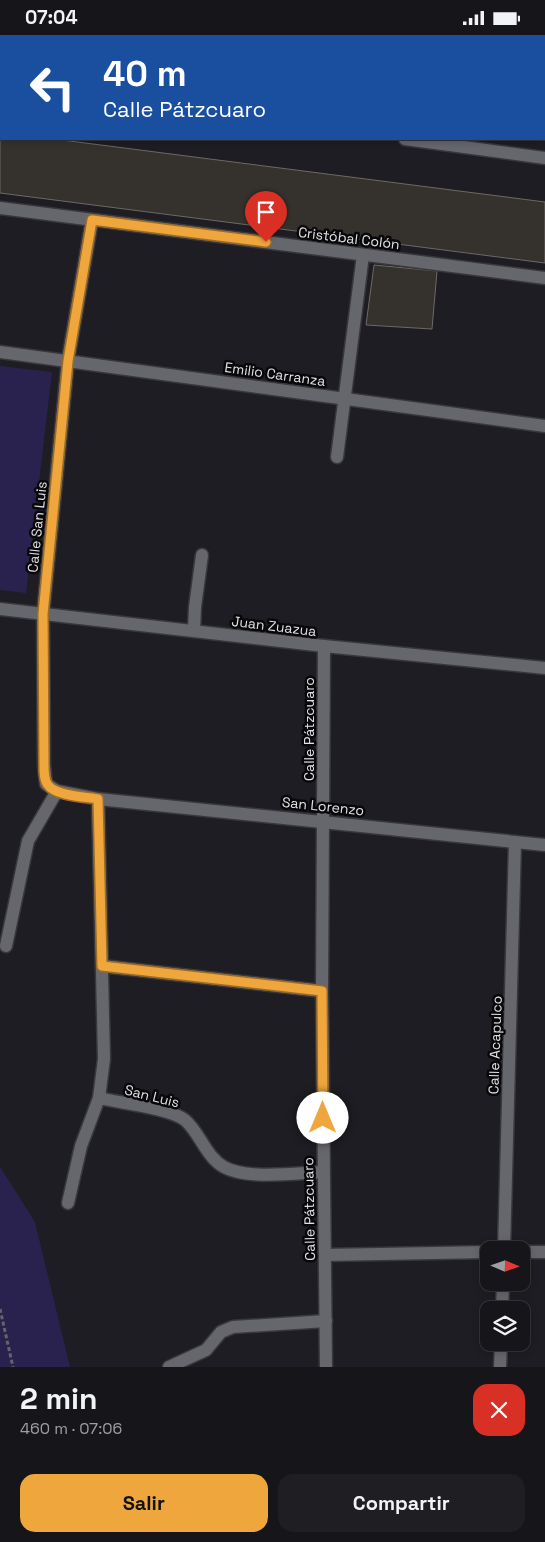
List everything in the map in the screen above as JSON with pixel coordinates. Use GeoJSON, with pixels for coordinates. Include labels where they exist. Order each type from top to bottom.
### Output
{"type":"FeatureCollection","features":[{"type":"Feature","properties":{"kind":"street"},"geometry":{"type":"LineString","coordinates":[[412,140],[545,158]]}},
{"type":"Feature","properties":{"kind":"street","name":"Cristóbal Colón"},"geometry":{"type":"LineString","coordinates":[[0,208],[545,278]]}},
{"type":"Feature","properties":{"kind":"street","name":"Calle San Luis"},"geometry":{"type":"LineString","coordinates":[[57,791],[46,784],[44,777],[43,614],[68,361],[92,220]]}},
{"type":"Feature","properties":{"kind":"street"},"geometry":{"type":"LineString","coordinates":[[337,457],[363,255]]}},
{"type":"Feature","properties":{"kind":"street","name":"Emilio Carranza"},"geometry":{"type":"LineString","coordinates":[[0,352],[545,426]]}},
{"type":"Feature","properties":{"kind":"street"},"geometry":{"type":"LineString","coordinates":[[194,631],[195,607],[202,555]]}},
{"type":"Feature","properties":{"kind":"street","name":"Juan Zuazua"},"geometry":{"type":"LineString","coordinates":[[0,609],[324,647],[545,668]]}},
{"type":"Feature","properties":{"kind":"street","name":"Calle Pátzcuaro"},"geometry":{"type":"LineString","coordinates":[[324,647],[322,991],[326,1367]]}},
{"type":"Feature","properties":{"kind":"street"},"geometry":{"type":"LineString","coordinates":[[6,946],[28,841],[57,791],[98,799],[104,1059],[99,1098],[81,1146],[68,1203]]}},
{"type":"Feature","properties":{"kind":"street","name":"San Lorenzo"},"geometry":{"type":"LineString","coordinates":[[98,799],[545,845]]}},
{"type":"Feature","properties":{"kind":"street","name":"Calle Acapulco"},"geometry":{"type":"LineString","coordinates":[[504,1241],[515,842]]}},
{"type":"Feature","properties":{"kind":"street"},"geometry":{"type":"LineString","coordinates":[[102,966],[322,991]]}},
{"type":"Feature","properties":{"kind":"street","name":"San Luis"},"geometry":{"type":"LineString","coordinates":[[99,1098],[165,1112],[184,1120],[223,1167],[239,1173],[257,1175],[323,1172]]}},
{"type":"Feature","properties":{"kind":"street"},"geometry":{"type":"LineString","coordinates":[[325,1255],[480,1252]]}},
{"type":"Feature","properties":{"kind":"street"},"geometry":{"type":"LineString","coordinates":[[530,1252],[545,1252]]}},
{"type":"Feature","properties":{"kind":"street"},"geometry":{"type":"LineString","coordinates":[[169,1367],[206,1350],[222,1332],[233,1327],[326,1321]]}},
{"type":"Feature","properties":{"kind":"street"},"geometry":{"type":"LineString","coordinates":[[500,1367],[501,1351]]}},
{"type":"Feature","properties":{"kind":"path"},"geometry":{"type":"LineString","coordinates":[[0,1309],[13,1367]]}},
{"type":"Feature","properties":{"kind":"shaded area"},"geometry":{"type":"Polygon","coordinates":[[[0,366],[52,372],[26,593],[0,590],[0,366]]]}},
{"type":"Feature","properties":{"kind":"shaded area"},"geometry":{"type":"Polygon","coordinates":[[[0,1167],[35,1222],[70,1367],[0,1367],[0,1167]]]}},
{"type":"Feature","properties":{"kind":"building"},"geometry":{"type":"Polygon","coordinates":[[[0,140],[62,140],[545,202],[545,263],[0,193],[0,140]]]}},
{"type":"Feature","properties":{"kind":"building"},"geometry":{"type":"Polygon","coordinates":[[[374,265],[437,271],[432,329],[366,325],[374,265]]]}},
{"type":"Feature","properties":{"kind":"route"},"geometry":{"type":"LineString","coordinates":[[266,242],[92,220],[68,361],[43,614],[44,777],[46,784],[51,789],[98,799],[102,966],[322,991],[323,1118]]}}]}
